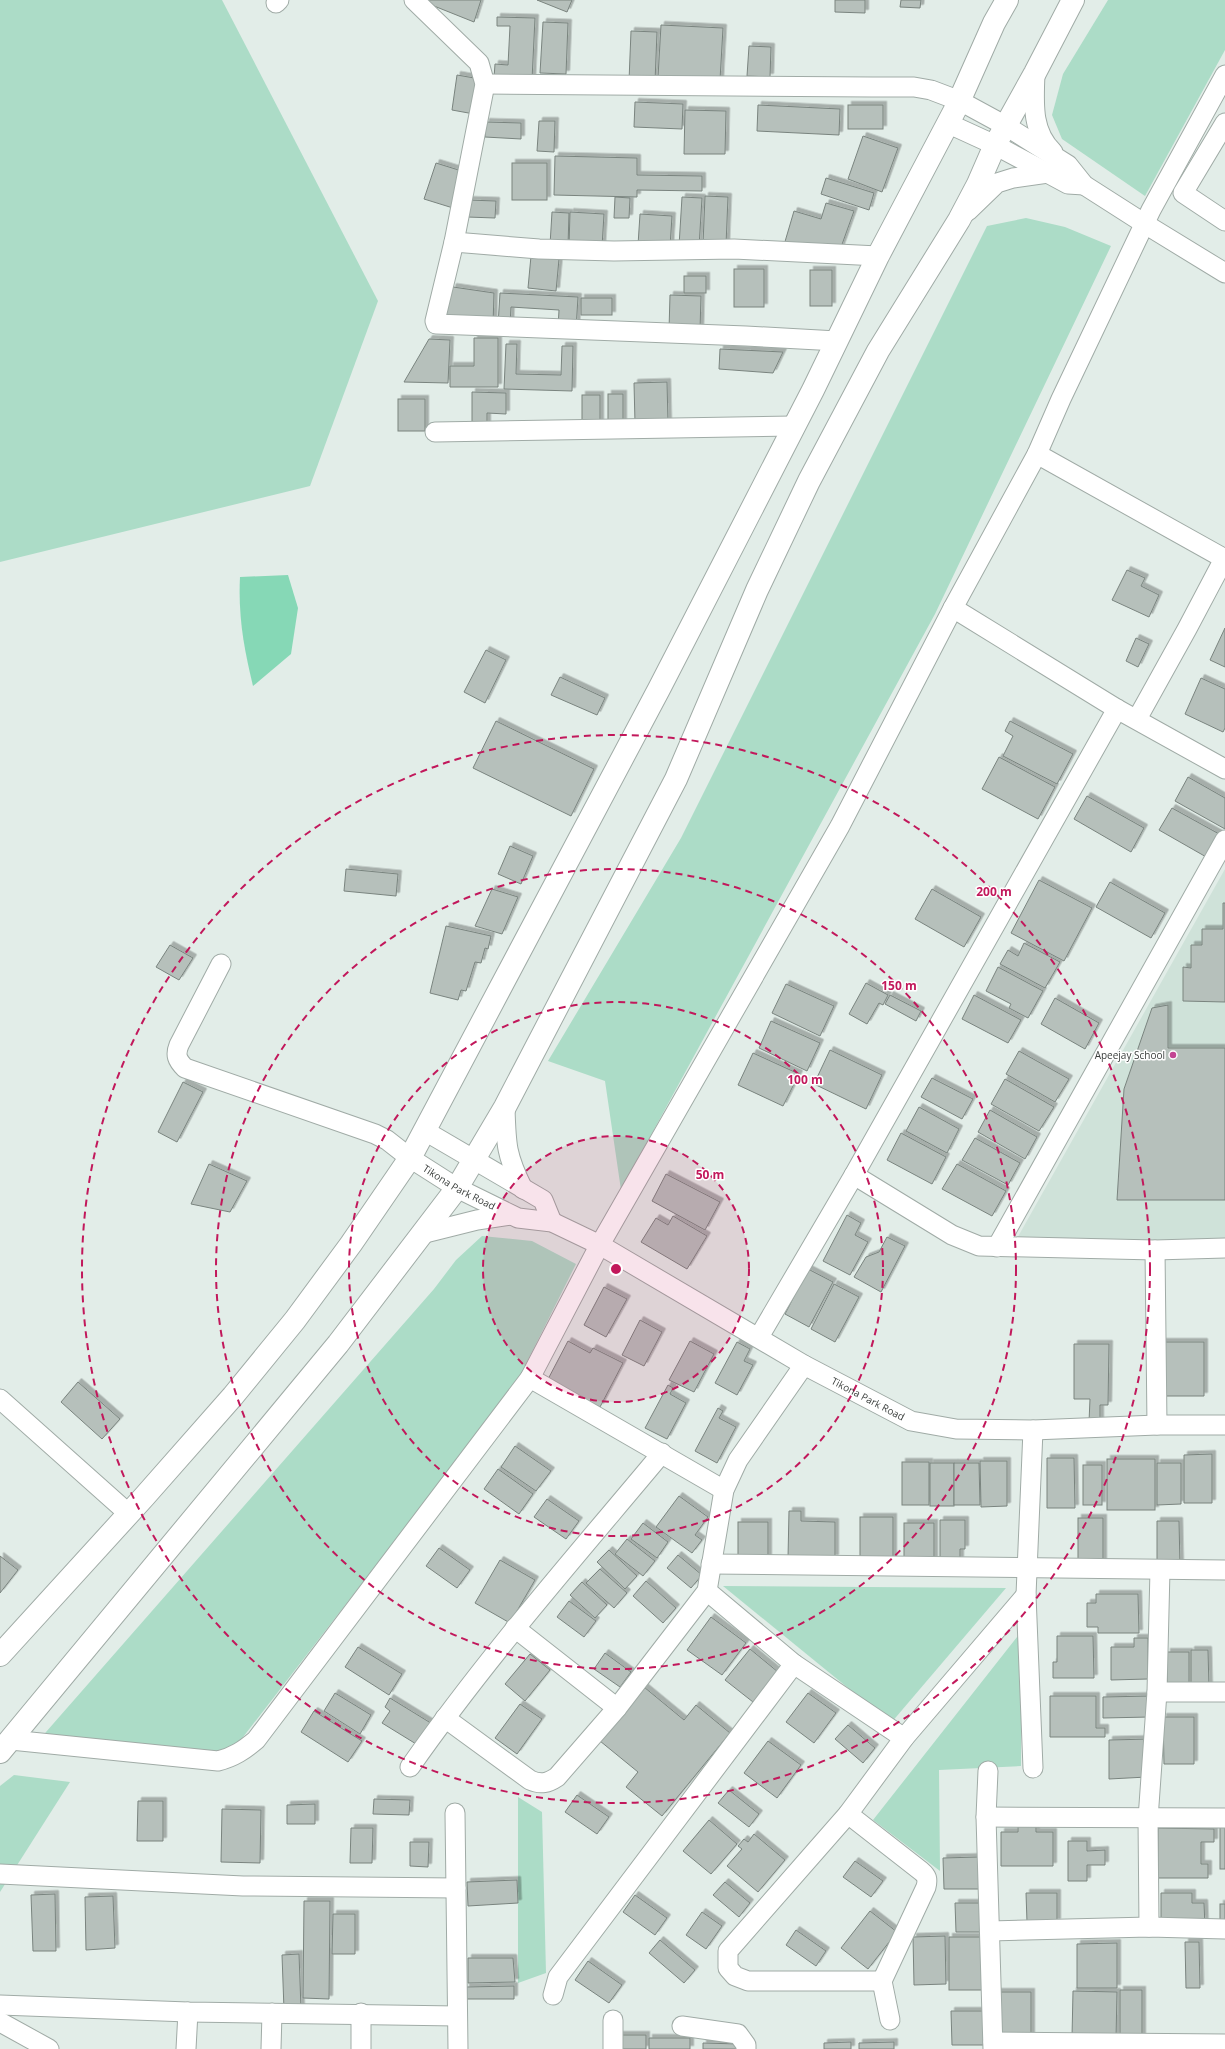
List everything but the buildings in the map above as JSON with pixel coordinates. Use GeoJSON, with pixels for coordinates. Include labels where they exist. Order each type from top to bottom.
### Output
{"type":"FeatureCollection","features":[{"type":"Feature","properties":{"kind":"street"},"geometry":{"type":"LineString","coordinates":[[414,0],[479,62],[485,84],[454,242],[435,321],[438,325],[746,336],[837,341]]}},
{"type":"Feature","properties":{"kind":"street"},"geometry":{"type":"LineString","coordinates":[[0,1656],[129,1514],[232,1396],[295,1320],[351,1244],[410,1158],[659,689],[837,341],[878,256],[960,101],[994,23],[1007,0]]}},
{"type":"Feature","properties":{"kind":"street"},"geometry":{"type":"LineString","coordinates":[[5,1746],[338,1344],[457,1188],[474,1161],[505,1107],[676,779],[754,597],[809,481],[878,351],[959,220],[978,184],[995,145],[1073,0]]}},
{"type":"Feature","properties":{"kind":"street"},"geometry":{"type":"LineString","coordinates":[[1035,73],[1034,107],[1037,126],[1056,167]]}},
{"type":"Feature","properties":{"kind":"street"},"geometry":{"type":"LineString","coordinates":[[5,1746],[218,1761],[231,1758],[245,1750],[256,1740],[530,1378],[600,1245],[840,826],[953,608],[1037,454],[1061,399],[1145,224],[1225,75]]}},
{"type":"Feature","properties":{"kind":"street"},"geometry":{"type":"LineString","coordinates":[[485,84],[905,86],[931,90],[960,101],[1006,126],[1056,167]]}},
{"type":"Feature","properties":{"kind":"street"},"geometry":{"type":"LineString","coordinates":[[1225,123],[1183,193],[1225,221]]}},
{"type":"Feature","properties":{"kind":"street"},"geometry":{"type":"LineString","coordinates":[[947,124],[995,145],[1056,167],[1074,170],[1084,185],[1225,273]]}},
{"type":"Feature","properties":{"kind":"street"},"geometry":{"type":"LineString","coordinates":[[959,220],[997,183],[1056,167]]}},
{"type":"Feature","properties":{"kind":"street"},"geometry":{"type":"LineString","coordinates":[[454,242],[554,249],[614,251],[734,249],[878,256]]}},
{"type":"Feature","properties":{"kind":"street"},"geometry":{"type":"LineString","coordinates":[[435,432],[793,426]]}},
{"type":"Feature","properties":{"kind":"street"},"geometry":{"type":"LineString","coordinates":[[1037,454],[1224,559],[1137,720]]}},
{"type":"Feature","properties":{"kind":"street"},"geometry":{"type":"LineString","coordinates":[[953,608],[1117,709],[1225,769]]}},
{"type":"Feature","properties":{"kind":"street"},"geometry":{"type":"LineString","coordinates":[[759,1337],[854,1175],[1117,709]]}},
{"type":"Feature","properties":{"kind":"street"},"geometry":{"type":"LineString","coordinates":[[997,1247],[1225,840]]}},
{"type":"Feature","properties":{"kind":"street","name":"Tikona Park Road"},"geometry":{"type":"LineString","coordinates":[[221,964],[179,1044],[176,1053],[178,1061],[185,1068],[360,1128],[386,1140],[410,1158],[457,1188],[511,1215],[525,1219],[552,1222],[600,1245],[759,1337],[804,1365],[911,1421],[956,1429],[1033,1430],[1157,1425],[1225,1425]]}},
{"type":"Feature","properties":{"kind":"street"},"geometry":{"type":"LineString","coordinates":[[505,1107],[508,1155],[523,1189]]}},
{"type":"Feature","properties":{"kind":"street"},"geometry":{"type":"LineString","coordinates":[[425,1132],[543,1200],[552,1222]]}},
{"type":"Feature","properties":{"kind":"street"},"geometry":{"type":"LineString","coordinates":[[854,1175],[952,1235],[979,1246],[1154,1250],[1225,1248]]}},
{"type":"Feature","properties":{"kind":"street","name":"Tikona Park Road"},"geometry":{"type":"LineString","coordinates":[[421,1234],[477,1220],[511,1215]]}},
{"type":"Feature","properties":{"kind":"street"},"geometry":{"type":"LineString","coordinates":[[1154,1250],[1157,1425]]}},
{"type":"Feature","properties":{"kind":"street"},"geometry":{"type":"LineString","coordinates":[[445,1718],[530,1780],[542,1783],[549,1782],[557,1777],[617,1708],[707,1590],[724,1490],[738,1460],[804,1365]]}},
{"type":"Feature","properties":{"kind":"street"},"geometry":{"type":"LineString","coordinates":[[530,1378],[724,1490]]}},
{"type":"Feature","properties":{"kind":"street"},"geometry":{"type":"LineString","coordinates":[[0,1399],[129,1514]]}},
{"type":"Feature","properties":{"kind":"street"},"geometry":{"type":"LineString","coordinates":[[1033,1430],[1026,1595],[1033,1768]]}},
{"type":"Feature","properties":{"kind":"street"},"geometry":{"type":"LineString","coordinates":[[410,1767],[445,1718],[516,1628],[662,1453]]}},
{"type":"Feature","properties":{"kind":"street"},"geometry":{"type":"LineString","coordinates":[[711,1564],[1225,1570]]}},
{"type":"Feature","properties":{"kind":"street"},"geometry":{"type":"LineString","coordinates":[[1149,1927],[1148,1819],[1157,1692],[1160,1570]]}},
{"type":"Feature","properties":{"kind":"street"},"geometry":{"type":"LineString","coordinates":[[707,1590],[794,1664],[904,1738]]}},
{"type":"Feature","properties":{"kind":"street"},"geometry":{"type":"LineString","coordinates":[[882,1981],[748,1981],[735,1976],[728,1968],[728,1951],[848,1814],[904,1738],[1026,1595]]}},
{"type":"Feature","properties":{"kind":"street"},"geometry":{"type":"LineString","coordinates":[[516,1628],[617,1708]]}},
{"type":"Feature","properties":{"kind":"street"},"geometry":{"type":"LineString","coordinates":[[553,1995],[558,1977],[794,1664]]}},
{"type":"Feature","properties":{"kind":"street"},"geometry":{"type":"LineString","coordinates":[[1157,1692],[1225,1692]]}},
{"type":"Feature","properties":{"kind":"street"},"geometry":{"type":"LineString","coordinates":[[988,1771],[986,1817],[993,2045],[1225,2044]]}},
{"type":"Feature","properties":{"kind":"street"},"geometry":{"type":"LineString","coordinates":[[455,1813],[458,2049]]}},
{"type":"Feature","properties":{"kind":"street"},"geometry":{"type":"LineString","coordinates":[[848,1814],[921,1871],[928,1880],[882,1981],[890,2020]]}},
{"type":"Feature","properties":{"kind":"street"},"geometry":{"type":"LineString","coordinates":[[986,1817],[1148,1819],[1225,1818]]}},
{"type":"Feature","properties":{"kind":"street"},"geometry":{"type":"LineString","coordinates":[[0,1874],[243,1886],[456,1888]]}},
{"type":"Feature","properties":{"kind":"street"},"geometry":{"type":"LineString","coordinates":[[990,1931],[1149,1927],[1225,1929]]}},
{"type":"Feature","properties":{"kind":"street"},"geometry":{"type":"LineString","coordinates":[[0,2005],[188,2012],[361,2013],[457,2016]]}},
{"type":"Feature","properties":{"kind":"street"},"geometry":{"type":"LineString","coordinates":[[186,2049],[188,2012]]}},
{"type":"Feature","properties":{"kind":"street"},"geometry":{"type":"LineString","coordinates":[[271,2049],[272,2013]]}},
{"type":"Feature","properties":{"kind":"street"},"geometry":{"type":"LineString","coordinates":[[361,2013],[361,2049]]}},
{"type":"Feature","properties":{"kind":"street"},"geometry":{"type":"LineString","coordinates":[[613,2020],[613,2049]]}},
{"type":"Feature","properties":{"kind":"street"},"geometry":{"type":"LineString","coordinates":[[0,2022],[49,2049]]}},
{"type":"Feature","properties":{"kind":"street"},"geometry":{"type":"LineString","coordinates":[[682,2026],[738,2034],[746,2045],[746,2049]]}},
{"type":"Feature","properties":{"kind":"shaded area"},"geometry":{"type":"Polygon","coordinates":[[[0,0],[222,0],[378,301],[310,486],[0,562],[0,0]]]}},
{"type":"Feature","properties":{"kind":"shaded area"},"geometry":{"type":"Polygon","coordinates":[[[1108,0],[1225,0],[1225,50],[1145,196],[1062,139],[1052,115],[1063,74],[1108,0]]]}},
{"type":"Feature","properties":{"kind":"shaded area"},"geometry":{"type":"Polygon","coordinates":[[[1026,218],[1065,227],[1111,246],[935,614],[621,1190],[605,1081],[548,1061],[681,838],[987,226],[1026,218]]]}},
{"type":"Feature","properties":{"kind":"shaded area"},"geometry":{"type":"Polygon","coordinates":[[[288,575],[298,608],[291,654],[253,686],[242,632],[240,577],[288,575]]]}},
{"type":"Feature","properties":{"kind":"shaded area","name":"Apeejay School"},"geometry":{"type":"Polygon","coordinates":[[[1225,869],[1225,1242],[1015,1242],[1225,869]]]}},
{"type":"Feature","properties":{"kind":"shaded area"},"geometry":{"type":"Polygon","coordinates":[[[482,1236],[532,1241],[576,1264],[516,1384],[230,1754],[32,1748],[434,1289],[456,1260],[482,1236]]]}},
{"type":"Feature","properties":{"kind":"shaded area"},"geometry":{"type":"Polygon","coordinates":[[[723,1586],[1006,1588],[891,1723],[723,1586]]]}},
{"type":"Feature","properties":{"kind":"shaded area"},"geometry":{"type":"Polygon","coordinates":[[[1021,1632],[1021,1766],[939,1770],[940,1871],[873,1820],[1021,1632]]]}},
{"type":"Feature","properties":{"kind":"shaded area"},"geometry":{"type":"Polygon","coordinates":[[[14,1775],[70,1782],[0,1892],[0,1786],[14,1775]]]}},
{"type":"Feature","properties":{"kind":"shaded area"},"geometry":{"type":"Polygon","coordinates":[[[518,1797],[542,1812],[546,1973],[518,1983],[518,1797]]]}},
{"type":"Feature","properties":{"kind":"place","name":"Apeejay School"},"geometry":{"type":"Point","coordinates":[1173,1055]}}]}
